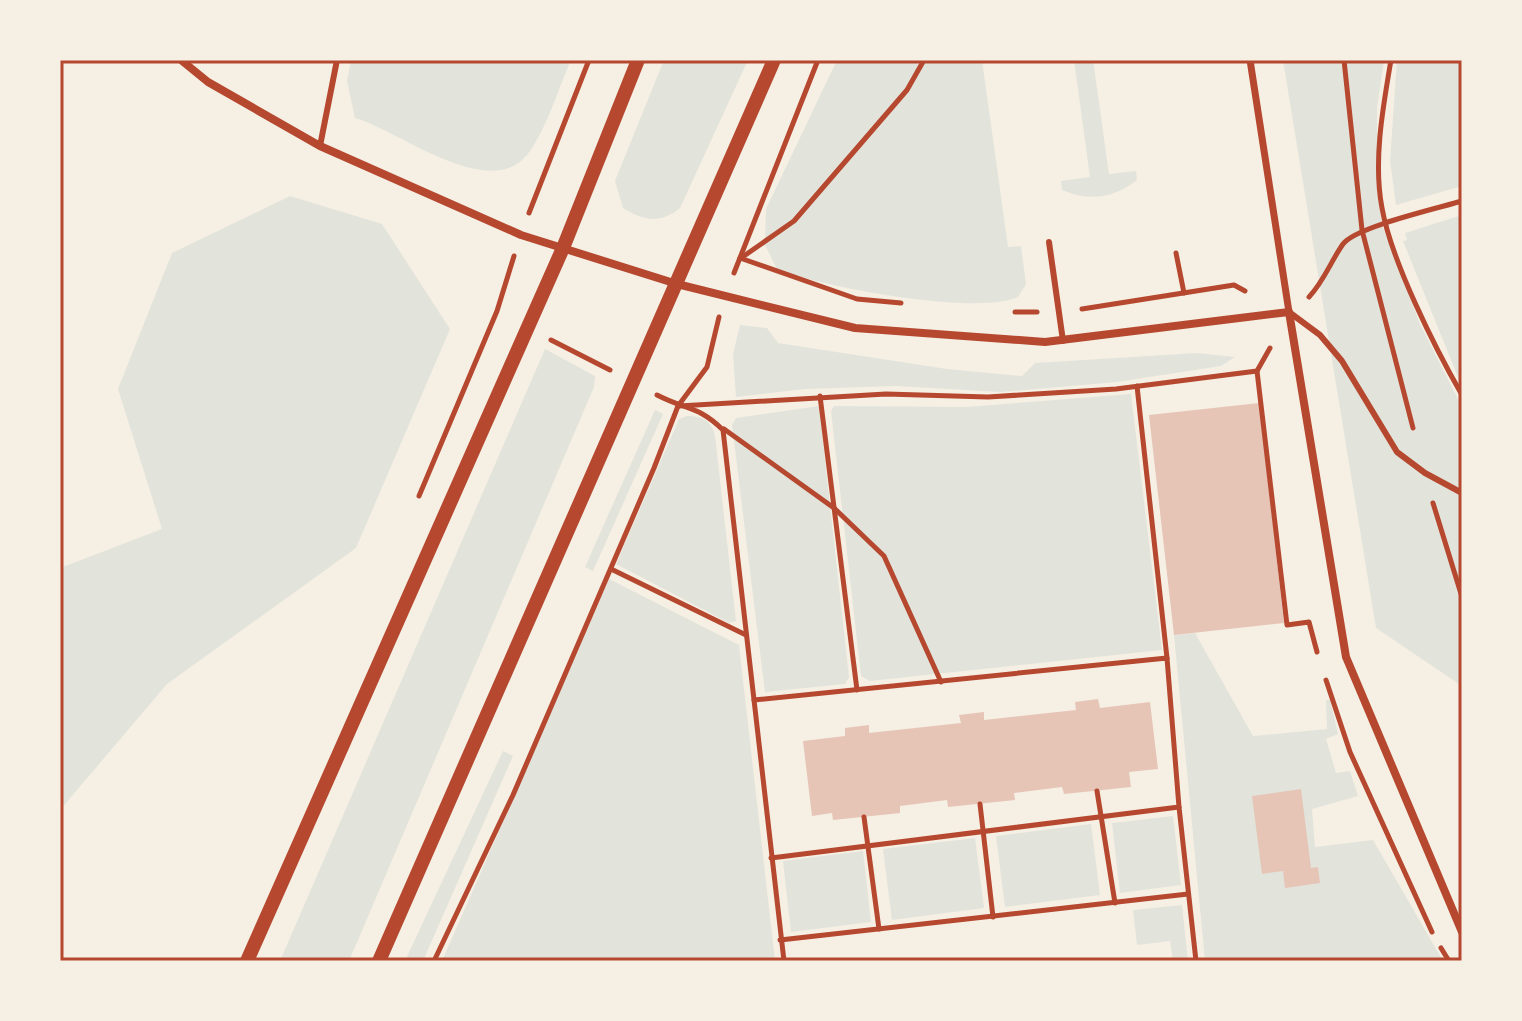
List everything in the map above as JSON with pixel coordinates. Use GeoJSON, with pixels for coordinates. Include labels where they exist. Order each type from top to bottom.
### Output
{"type":"FeatureCollection","features":[{"type":"Feature","properties":{"kind":"street"},"geometry":{"type":"LineString","coordinates":[[181,60],[208,82],[320,146],[521,235],[677,284],[855,328],[1063,341],[1289,312]]}},
{"type":"Feature","properties":{"kind":"street"},"geometry":{"type":"LineString","coordinates":[[247,961],[525,327],[563,248],[638,60]]}},
{"type":"Feature","properties":{"kind":"street"},"geometry":{"type":"LineString","coordinates":[[379,961],[774,60]]}},
{"type":"Feature","properties":{"kind":"street"},"geometry":{"type":"LineString","coordinates":[[1250,60],[1346,657],[1462,932]]}},
{"type":"Feature","properties":{"kind":"lane"},"geometry":{"type":"LineString","coordinates":[[320,146],[337,60]]}},
{"type":"Feature","properties":{"kind":"lane"},"geometry":{"type":"LineString","coordinates":[[1049,242],[1063,341]]}},
{"type":"Feature","properties":{"kind":"lane"},"geometry":{"type":"LineString","coordinates":[[1289,312],[1320,335],[1342,361],[1397,452],[1425,473],[1462,493]]}},
{"type":"Feature","properties":{"kind":"path"},"geometry":{"type":"LineString","coordinates":[[417,501],[497,311],[521,235],[589,60]]}},
{"type":"Feature","properties":{"kind":"path"},"geometry":{"type":"LineString","coordinates":[[434,961],[513,795],[678,406],[707,367],[726,296],[818,60]]}},
{"type":"Feature","properties":{"kind":"path"},"geometry":{"type":"LineString","coordinates":[[740,258],[794,221],[907,90],[924,60]]}},
{"type":"Feature","properties":{"kind":"path"},"geometry":{"type":"LineString","coordinates":[[1344,60],[1362,230],[1425,473],[1462,597]]}},
{"type":"Feature","properties":{"kind":"path"},"geometry":{"type":"LineString","coordinates":[[1346,75],[1351,60]]}},
{"type":"Feature","properties":{"kind":"path"},"geometry":{"type":"LineString","coordinates":[[1391,60],[1383,105],[1379,185],[1387,224],[1434,343],[1462,395]]}},
{"type":"Feature","properties":{"kind":"path"},"geometry":{"type":"LineString","coordinates":[[678,406],[820,396],[988,397],[1137,386],[1257,371],[1289,312],[1311,296],[1332,268],[1344,242],[1362,230],[1462,201]]}},
{"type":"Feature","properties":{"kind":"path"},"geometry":{"type":"LineString","coordinates":[[1176,253],[1184,293]]}},
{"type":"Feature","properties":{"kind":"path"},"geometry":{"type":"LineString","coordinates":[[740,258],[857,299],[903,304]]}},
{"type":"Feature","properties":{"kind":"path"},"geometry":{"type":"LineString","coordinates":[[1006,312],[1060,312],[1234,285],[1289,312]]}},
{"type":"Feature","properties":{"kind":"path"},"geometry":{"type":"LineString","coordinates":[[497,311],[678,406],[705,412],[723,430],[784,961]]}},
{"type":"Feature","properties":{"kind":"path"},"geometry":{"type":"LineString","coordinates":[[1137,386],[1196,961]]}},
{"type":"Feature","properties":{"kind":"path"},"geometry":{"type":"LineString","coordinates":[[820,396],[857,690]]}},
{"type":"Feature","properties":{"kind":"path"},"geometry":{"type":"LineString","coordinates":[[716,423],[834,508],[884,556],[941,682]]}},
{"type":"Feature","properties":{"kind":"path"},"geometry":{"type":"LineString","coordinates":[[611,569],[746,635]]}},
{"type":"Feature","properties":{"kind":"path"},"geometry":{"type":"LineString","coordinates":[[754,700],[1167,658]]}},
{"type":"Feature","properties":{"kind":"path"},"geometry":{"type":"LineString","coordinates":[[1097,791],[1115,903]]}},
{"type":"Feature","properties":{"kind":"path"},"geometry":{"type":"LineString","coordinates":[[980,804],[993,917]]}},
{"type":"Feature","properties":{"kind":"path"},"geometry":{"type":"LineString","coordinates":[[771,858],[1179,807]]}},
{"type":"Feature","properties":{"kind":"path"},"geometry":{"type":"LineString","coordinates":[[864,817],[879,929]]}},
{"type":"Feature","properties":{"kind":"path"},"geometry":{"type":"LineString","coordinates":[[780,940],[1188,894]]}},
{"type":"Feature","properties":{"kind":"shaded area"},"geometry":{"type":"Polygon","coordinates":[[[351,60],[571,60],[530,151],[514,166],[493,171],[445,160],[355,118],[347,81],[351,60]]]}},
{"type":"Feature","properties":{"kind":"shaded area"},"geometry":{"type":"Polygon","coordinates":[[[664,60],[748,60],[680,208],[666,217],[652,219],[623,208],[615,181],[664,60]]]}},
{"type":"Feature","properties":{"kind":"shaded area"},"geometry":{"type":"Polygon","coordinates":[[[837,60],[982,60],[1008,247],[1021,246],[1026,284],[1018,297],[997,302],[969,303],[898,297],[828,284],[777,269],[765,245],[766,209],[837,60]]]}},
{"type":"Feature","properties":{"kind":"shaded area"},"geometry":{"type":"Polygon","coordinates":[[[1074,60],[1093,60],[1109,174],[1136,171],[1137,180],[1111,194],[1092,197],[1062,190],[1061,181],[1090,177],[1074,60]]]}},
{"type":"Feature","properties":{"kind":"shaded area"},"geometry":{"type":"Polygon","coordinates":[[[1283,60],[1384,60],[1377,108],[1377,189],[1382,225],[1420,324],[1462,407],[1462,686],[1376,628],[1283,60]]]}},
{"type":"Feature","properties":{"kind":"shaded area"},"geometry":{"type":"Polygon","coordinates":[[[1397,60],[1462,60],[1462,186],[1396,205],[1390,161],[1397,60]]]}},
{"type":"Feature","properties":{"kind":"shaded area"},"geometry":{"type":"Polygon","coordinates":[[[290,196],[382,224],[450,329],[356,548],[167,684],[60,810],[60,568],[162,529],[118,389],[172,253],[290,196]]]}},
{"type":"Feature","properties":{"kind":"shaded area"},"geometry":{"type":"Polygon","coordinates":[[[1462,215],[1462,387],[1403,241],[1407,240],[1405,233],[1462,215]]]}},
{"type":"Feature","properties":{"kind":"shaded area"},"geometry":{"type":"Polygon","coordinates":[[[740,325],[767,328],[778,343],[947,369],[1022,376],[1035,363],[1197,353],[1235,357],[1221,366],[1117,382],[1000,392],[896,386],[805,389],[736,397],[733,354],[740,325]]]}},
{"type":"Feature","properties":{"kind":"shaded area"},"geometry":{"type":"Polygon","coordinates":[[[545,349],[595,376],[594,387],[349,961],[280,961],[545,349]]]}},
{"type":"Feature","properties":{"kind":"shaded area"},"geometry":{"type":"Polygon","coordinates":[[[1131,394],[1162,650],[870,681],[861,676],[831,411],[834,406],[966,407],[1131,394]]]}},
{"type":"Feature","properties":{"kind":"shaded area"},"geometry":{"type":"Polygon","coordinates":[[[819,406],[849,677],[845,684],[765,692],[732,425],[736,418],[819,406]]]}},
{"type":"Feature","properties":{"kind":"shaded area"},"geometry":{"type":"Polygon","coordinates":[[[655,410],[663,414],[593,571],[585,567],[655,410]]]}},
{"type":"Feature","properties":{"kind":"shaded area"},"geometry":{"type":"Polygon","coordinates":[[[687,416],[705,420],[715,436],[736,621],[729,623],[616,564],[679,419],[687,416]]]}},
{"type":"Feature","properties":{"kind":"shaded area"},"geometry":{"type":"Polygon","coordinates":[[[609,579],[739,645],[775,961],[442,961],[609,579]]]}},
{"type":"Feature","properties":{"kind":"shaded area"},"geometry":{"type":"Polygon","coordinates":[[[1195,633],[1253,736],[1327,729],[1326,700],[1330,700],[1338,734],[1326,739],[1336,773],[1350,771],[1358,796],[1312,809],[1315,847],[1373,840],[1443,961],[1205,961],[1174,635],[1195,633]]]}},
{"type":"Feature","properties":{"kind":"shaded area"},"geometry":{"type":"Polygon","coordinates":[[[503,751],[513,756],[423,961],[405,961],[503,751]]]}},
{"type":"Feature","properties":{"kind":"shaded area"},"geometry":{"type":"Polygon","coordinates":[[[1173,816],[1181,885],[1120,893],[1112,823],[1173,816]]]}},
{"type":"Feature","properties":{"kind":"shaded area"},"geometry":{"type":"Polygon","coordinates":[[[1091,824],[1100,895],[1005,907],[996,836],[1091,824]]]}},
{"type":"Feature","properties":{"kind":"shaded area"},"geometry":{"type":"Polygon","coordinates":[[[975,838],[984,908],[892,920],[883,849],[975,838]]]}},
{"type":"Feature","properties":{"kind":"shaded area"},"geometry":{"type":"Polygon","coordinates":[[[863,851],[871,922],[791,932],[783,861],[863,851]]]}},
{"type":"Feature","properties":{"kind":"shaded area"},"geometry":{"type":"Polygon","coordinates":[[[1182,905],[1188,961],[1173,961],[1170,941],[1137,945],[1133,910],[1182,905]]]}},
{"type":"Feature","properties":{"kind":"building"},"geometry":{"type":"Polygon","coordinates":[[[1259,403],[1284,623],[1174,635],[1149,415],[1259,403]]]}},
{"type":"Feature","properties":{"kind":"building"},"geometry":{"type":"Polygon","coordinates":[[[1098,699],[1100,708],[1150,702],[1158,769],[1129,772],[1131,787],[1064,794],[1062,787],[1014,793],[1015,800],[948,807],[947,800],[900,806],[900,813],[833,820],[832,813],[812,816],[803,741],[845,736],[845,728],[869,725],[869,733],[961,723],[959,715],[984,712],[984,720],[1076,710],[1075,702],[1098,699]]]}},
{"type":"Feature","properties":{"kind":"building"},"geometry":{"type":"Polygon","coordinates":[[[1301,789],[1311,868],[1318,867],[1320,883],[1285,888],[1283,871],[1262,874],[1252,796],[1301,789]]]}}]}
